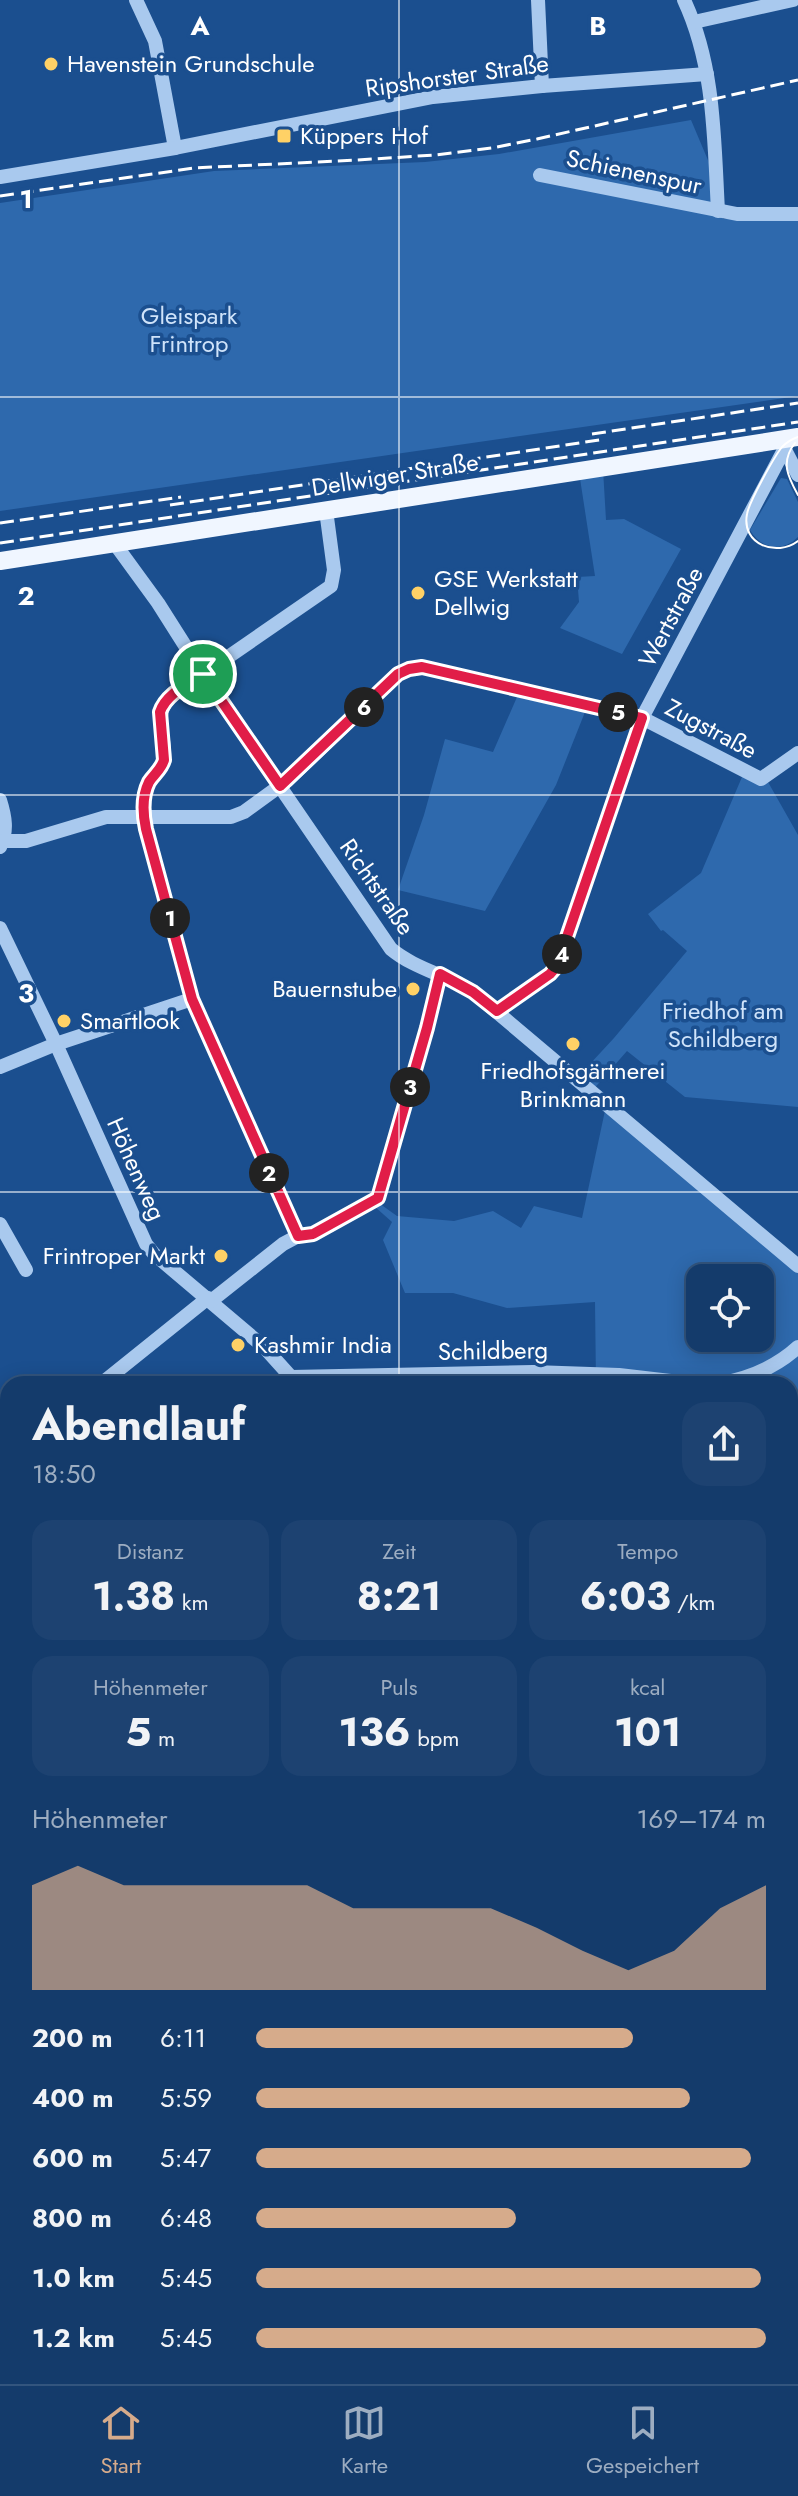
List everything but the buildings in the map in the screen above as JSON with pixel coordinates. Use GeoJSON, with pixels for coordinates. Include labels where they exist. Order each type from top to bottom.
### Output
{"type":"FeatureCollection","features":[{"type":"Feature","properties":{"kind":"main road","name":"Dellwiger Straße"},"geometry":{"type":"LineString","coordinates":[[0,561],[788,442]]}},
{"type":"Feature","properties":{"kind":"street"},"geometry":{"type":"LineString","coordinates":[[136,0],[155,41],[175,148]]}},
{"type":"Feature","properties":{"kind":"street"},"geometry":{"type":"LineString","coordinates":[[538,0],[542,86]]}},
{"type":"Feature","properties":{"kind":"street"},"geometry":{"type":"LineString","coordinates":[[684,0],[694,22],[713,106],[718,211],[751,215],[798,214]]}},
{"type":"Feature","properties":{"kind":"street"},"geometry":{"type":"LineString","coordinates":[[694,22],[793,0]]}},
{"type":"Feature","properties":{"kind":"street","name":"Ripshorster Straße"},"geometry":{"type":"LineString","coordinates":[[0,177],[175,148],[418,100],[542,86],[707,74]]}},
{"type":"Feature","properties":{"kind":"street","name":"Schienenspur"},"geometry":{"type":"LineString","coordinates":[[540,175],[718,211]]}},
{"type":"Feature","properties":{"kind":"street"},"geometry":{"type":"LineString","coordinates":[[788,442],[798,475]]}},
{"type":"Feature","properties":{"kind":"street","name":"Wertstraße"},"geometry":{"type":"LineString","coordinates":[[497,1011],[557,966],[642,718],[788,442]]}},
{"type":"Feature","properties":{"kind":"street"},"geometry":{"type":"LineString","coordinates":[[298,1236],[192,999],[144,817],[149,781],[162,767],[164,760],[160,722],[162,705],[331,586],[334,570],[326,510]]}},
{"type":"Feature","properties":{"kind":"street","name":"Richtstraße"},"geometry":{"type":"LineString","coordinates":[[115,544],[391,949],[413,964],[473,992],[798,1266]]}},
{"type":"Feature","properties":{"kind":"street"},"geometry":{"type":"LineString","coordinates":[[0,800],[5,815],[1,844],[26,841],[97,818],[231,817],[244,812],[280,786],[398,674],[422,667],[642,718]]}},
{"type":"Feature","properties":{"kind":"street","name":"Zugstraße"},"geometry":{"type":"LineString","coordinates":[[642,718],[761,779],[798,753]]}},
{"type":"Feature","properties":{"kind":"street","name":"Höhenweg"},"geometry":{"type":"LineString","coordinates":[[0,928],[146,1244],[182,1272],[264,1347],[282,1376]]}},
{"type":"Feature","properties":{"kind":"street"},"geometry":{"type":"LineString","coordinates":[[111,1376],[260,1259],[298,1236],[313,1234],[378,1198],[440,974]]}},
{"type":"Feature","properties":{"kind":"street"},"geometry":{"type":"LineString","coordinates":[[0,1067],[56,1044],[192,999]]}},
{"type":"Feature","properties":{"kind":"street"},"geometry":{"type":"LineString","coordinates":[[0,1224],[26,1270]]}},
{"type":"Feature","properties":{"kind":"street"},"geometry":{"type":"LineString","coordinates":[[749,1376],[763,1371],[798,1347]]}},
{"type":"Feature","properties":{"kind":"green space","name":"Gleispark Frintrop"},"geometry":{"type":"Polygon","coordinates":[[[691,120],[713,172],[713,196],[723,219],[798,216],[798,396],[0,511],[0,203],[214,171],[425,162],[499,154],[691,120]]]}},
{"type":"Feature","properties":{"kind":"green space"},"geometry":{"type":"Polygon","coordinates":[[[603,469],[606,520],[624,519],[681,549],[622,654],[560,628],[579,602],[577,577],[595,576],[579,472],[603,469]]]}},
{"type":"Feature","properties":{"kind":"green space"},"geometry":{"type":"Polygon","coordinates":[[[781,478],[787,479],[798,502],[798,537],[785,545],[772,547],[760,541],[750,530],[781,478]]]}},
{"type":"Feature","properties":{"kind":"green space"},"geometry":{"type":"Polygon","coordinates":[[[517,697],[585,712],[556,785],[485,911],[398,890],[424,815],[445,739],[493,752],[517,697]]]}},
{"type":"Feature","properties":{"kind":"green space","name":"Friedhof am Schildberg"},"geometry":{"type":"Polygon","coordinates":[[[745,770],[768,782],[798,835],[798,1107],[685,1097],[627,1051],[591,1092],[576,1079],[687,951],[661,931],[648,914],[701,873],[745,770]]]}},
{"type":"Feature","properties":{"kind":"green space"},"geometry":{"type":"Polygon","coordinates":[[[606,1106],[798,1271],[798,1376],[596,1376],[595,1302],[507,1308],[453,1293],[405,1293],[383,1240],[392,1222],[374,1206],[376,1201],[397,1216],[454,1221],[493,1211],[521,1228],[534,1206],[582,1218],[606,1106]]]}},
{"type":"Feature","properties":{"kind":"tram line"},"geometry":{"type":"LineString","coordinates":[[798,437],[784,445],[773,460],[747,514],[749,534],[762,545],[780,548],[798,541]]}},
{"type":"Feature","properties":{"kind":"tram line"},"geometry":{"type":"LineString","coordinates":[[795,443],[787,463],[798,495]]}},
{"type":"Feature","properties":{"kind":"railway"},"geometry":{"type":"LineString","coordinates":[[0,196],[194,168],[435,155],[492,148],[798,80]]}},
{"type":"Feature","properties":{"kind":"railway"},"geometry":{"type":"LineString","coordinates":[[592,434],[798,403]]}},
{"type":"Feature","properties":{"kind":"railway"},"geometry":{"type":"LineString","coordinates":[[0,543],[798,422]]}},
{"type":"Feature","properties":{"kind":"railway"},"geometry":{"type":"LineString","coordinates":[[170,505],[605,439]]}},
{"type":"Feature","properties":{"kind":"railway"},"geometry":{"type":"LineString","coordinates":[[0,523],[181,497]]}},
{"type":"Feature","properties":{"kind":"place","name":"Havenstein Grundschule"},"geometry":{"type":"Point","coordinates":[51,64]}},
{"type":"Feature","properties":{"kind":"place","name":"Küppers Hof"},"geometry":{"type":"Point","coordinates":[284,136]}},
{"type":"Feature","properties":{"kind":"place","name":"GSE Werkstatt Dellwig"},"geometry":{"type":"Point","coordinates":[418,593]}},
{"type":"Feature","properties":{"kind":"place","name":"Bauernstube"},"geometry":{"type":"Point","coordinates":[413,989]}},
{"type":"Feature","properties":{"kind":"place","name":"Smartlook"},"geometry":{"type":"Point","coordinates":[64,1021]}},
{"type":"Feature","properties":{"kind":"place","name":"Friedhofsgärtnerei Brinkmann"},"geometry":{"type":"Point","coordinates":[573,1044]}},
{"type":"Feature","properties":{"kind":"place","name":"Frintroper Markt"},"geometry":{"type":"Point","coordinates":[221,1256]}},
{"type":"Feature","properties":{"kind":"place","name":"Kashmir India"},"geometry":{"type":"Point","coordinates":[238,1345]}},
{"type":"Feature","properties":{"kind":"route"},"geometry":{"type":"LineString","coordinates":[[409,669],[438,669],[642,718],[557,966],[497,1011],[473,992],[440,974],[414,1077],[378,1198],[305,1236],[298,1236],[195,1007],[144,817],[149,781],[162,767],[164,760],[160,722],[162,705],[203,674],[280,786],[398,674],[409,669]]}}]}
